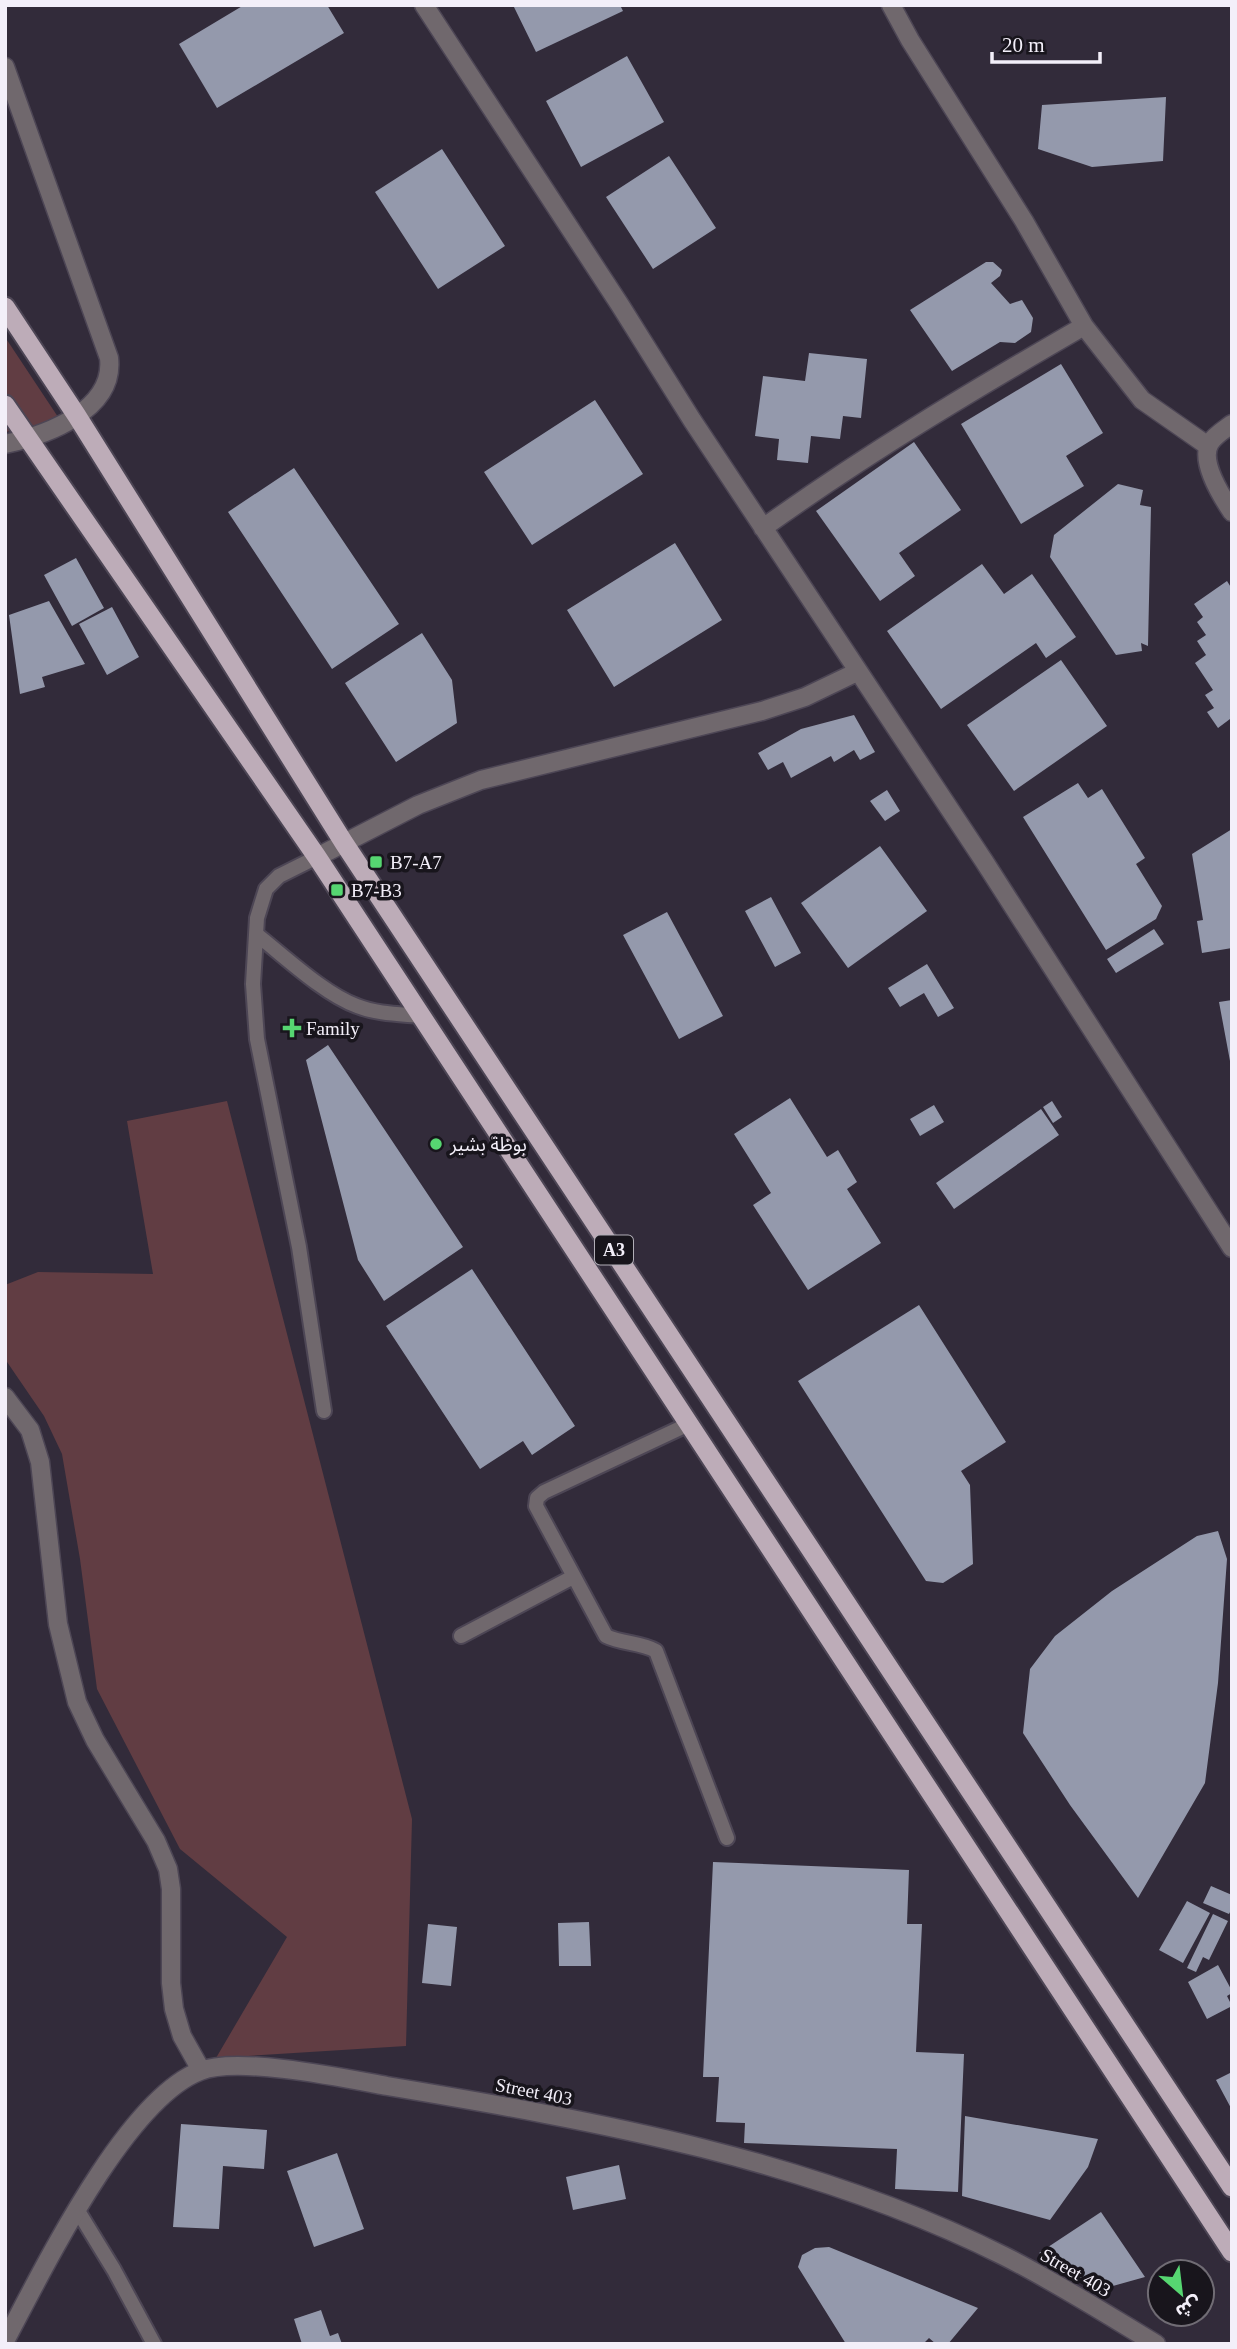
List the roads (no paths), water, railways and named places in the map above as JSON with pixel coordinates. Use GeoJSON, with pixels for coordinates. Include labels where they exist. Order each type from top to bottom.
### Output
{"type":"FeatureCollection","features":[{"type":"Feature","properties":{"kind":"highway","name":"A3"},"geometry":{"type":"LineString","coordinates":[[5,307],[77,416],[344,842],[1232,2187]]}},
{"type":"Feature","properties":{"kind":"highway","name":"A3"},"geometry":{"type":"LineString","coordinates":[[5,405],[317,857],[1232,2252]]}},
{"type":"Feature","properties":{"kind":"street"},"geometry":{"type":"LineString","coordinates":[[424,5],[857,672],[984,861],[1232,1248]]}},
{"type":"Feature","properties":{"kind":"street"},"geometry":{"type":"LineString","coordinates":[[891,5],[910,40],[1024,221],[1084,326],[1142,400],[1208,446]]}},
{"type":"Feature","properties":{"kind":"street"},"geometry":{"type":"LineString","coordinates":[[5,66],[109,358],[108,379],[101,393],[77,416],[28,439],[5,444]]}},
{"type":"Feature","properties":{"kind":"street"},"geometry":{"type":"LineString","coordinates":[[763,528],[818,489],[954,402],[1084,326]]}},
{"type":"Feature","properties":{"kind":"street"},"geometry":{"type":"LineString","coordinates":[[1232,424],[1208,446],[1207,458],[1210,471],[1232,512]]}},
{"type":"Feature","properties":{"kind":"street"},"geometry":{"type":"LineString","coordinates":[[317,857],[418,805],[481,780],[762,712],[804,697],[857,672]]}},
{"type":"Feature","properties":{"kind":"street"},"geometry":{"type":"LineString","coordinates":[[5,1397],[30,1430],[40,1462],[58,1624],[77,1702],[95,1740],[156,1841],[167,1869],[171,1889],[171,1983],[174,2009],[182,2036],[201,2070]]}},
{"type":"Feature","properties":{"kind":"street","name":"Street 403"},"geometry":{"type":"LineString","coordinates":[[5,2341],[78,2211],[135,2122],[170,2089],[201,2070],[226,2067],[268,2068],[334,2077],[581,2121],[711,2151],[867,2198],[946,2230],[1036,2273],[1156,2344]]}},
{"type":"Feature","properties":{"kind":"lane"},"geometry":{"type":"LineString","coordinates":[[317,857],[278,876],[266,889],[258,911],[253,984],[257,1039],[299,1247],[324,1411]]}},
{"type":"Feature","properties":{"kind":"lane"},"geometry":{"type":"LineString","coordinates":[[256,934],[328,989],[356,1006],[379,1012],[421,1016]]}},
{"type":"Feature","properties":{"kind":"lane"},"geometry":{"type":"LineString","coordinates":[[689,1424],[544,1492],[537,1497],[536,1506],[606,1636],[656,1651],[727,1838]]}},
{"type":"Feature","properties":{"kind":"lane"},"geometry":{"type":"LineString","coordinates":[[461,1636],[573,1577]]}},
{"type":"Feature","properties":{"kind":"lane"},"geometry":{"type":"LineString","coordinates":[[78,2211],[154,2344]]}},
{"type":"Feature","properties":{"kind":"place","name":"B7-A7"},"geometry":{"type":"Point","coordinates":[376,862]}},
{"type":"Feature","properties":{"kind":"place","name":"B7-B3"},"geometry":{"type":"Point","coordinates":[337,890]}},
{"type":"Feature","properties":{"kind":"place","name":"Family"},"geometry":{"type":"Point","coordinates":[292,1028]}},
{"type":"Feature","properties":{"kind":"place","name":"بوظة بشير"},"geometry":{"type":"Point","coordinates":[436,1144]}}]}
